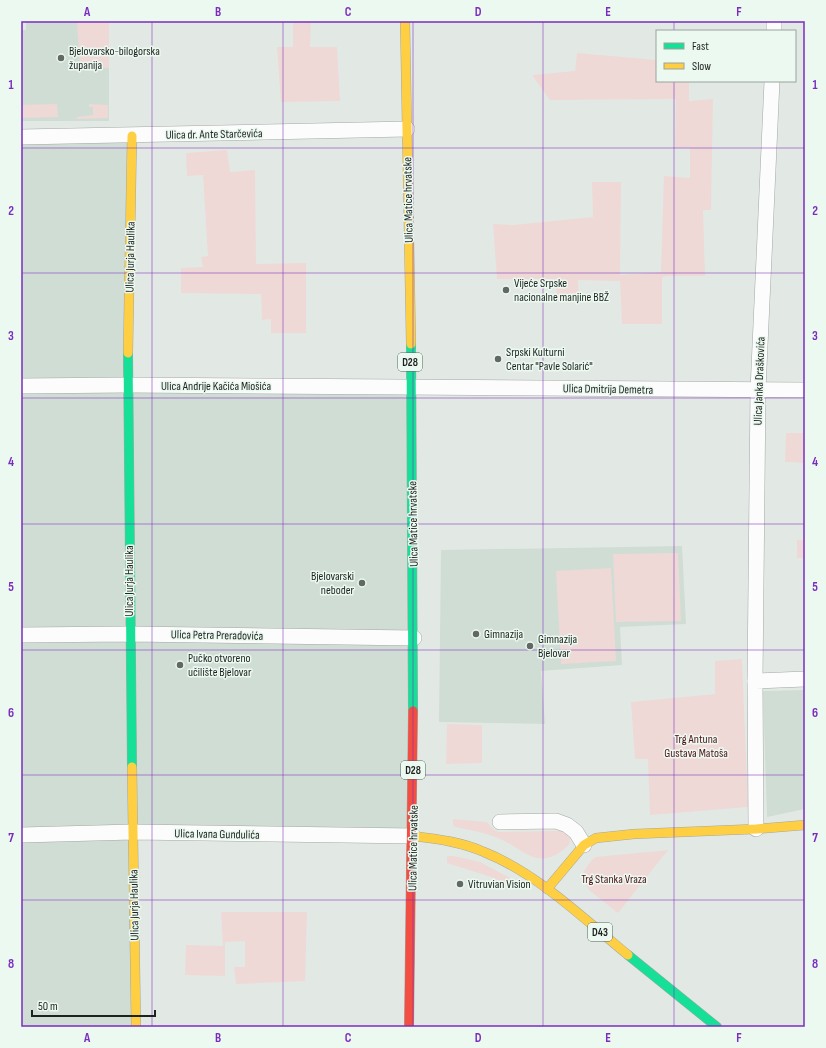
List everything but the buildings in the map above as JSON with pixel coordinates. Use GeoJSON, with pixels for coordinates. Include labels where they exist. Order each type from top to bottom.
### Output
{"type":"FeatureCollection","features":[{"type":"Feature","properties":{"kind":"main road","name":"Ulica Matice hrvatske"},"geometry":{"type":"LineString","coordinates":[[405,21],[414,638],[413,836],[409,1027]]}},
{"type":"Feature","properties":{"kind":"main road","name":"Ulica Jurja Haulika"},"geometry":{"type":"LineString","coordinates":[[132,136],[128,385],[129,634],[136,1027]]}},
{"type":"Feature","properties":{"kind":"main road"},"geometry":{"type":"LineString","coordinates":[[547,889],[584,845],[596,838],[634,834],[756,829],[805,825]]}},
{"type":"Feature","properties":{"kind":"main road","name":"D43"},"geometry":{"type":"LineString","coordinates":[[413,836],[437,838],[480,849],[502,859],[522,871],[547,889],[717,1027]]}},
{"type":"Feature","properties":{"kind":"street","name":"Ulica Janka Draškovića"},"geometry":{"type":"LineString","coordinates":[[755,681],[758,390],[772,82]]}},
{"type":"Feature","properties":{"kind":"street","name":"Ulica dr. Ante Starčevića"},"geometry":{"type":"LineString","coordinates":[[21,137],[132,136],[407,129]]}},
{"type":"Feature","properties":{"kind":"street","name":"Ulica Andrije Kačića Miošića"},"geometry":{"type":"LineString","coordinates":[[21,386],[128,385],[411,387]]}},
{"type":"Feature","properties":{"kind":"street","name":"Ulica Dmitrija Demetra"},"geometry":{"type":"LineString","coordinates":[[411,387],[805,390]]}},
{"type":"Feature","properties":{"kind":"street","name":"Ulica Petra Preradovića"},"geometry":{"type":"LineString","coordinates":[[21,635],[129,634],[414,638]]}},
{"type":"Feature","properties":{"kind":"street"},"geometry":{"type":"LineString","coordinates":[[756,829],[755,681],[805,679]]}},
{"type":"Feature","properties":{"kind":"street"},"geometry":{"type":"LineString","coordinates":[[500,822],[556,821],[568,825],[576,832],[584,845]]}},
{"type":"Feature","properties":{"kind":"street","name":"Ulica Ivana Gundulića"},"geometry":{"type":"LineString","coordinates":[[21,835],[133,832],[413,836]]}},
{"type":"Feature","properties":{"kind":"shaded area"},"geometry":{"type":"Polygon","coordinates":[[[26,21],[109,21],[109,121],[21,121],[21,30],[26,30],[26,21]]]}},
{"type":"Feature","properties":{"kind":"shaded area"},"geometry":{"type":"Polygon","coordinates":[[[132,136],[128,385],[411,387],[413,836],[133,832],[136,1027],[21,1027],[21,137],[132,136]]]}},
{"type":"Feature","properties":{"kind":"shaded area","name":"Gimnazija Bjelovar"},"geometry":{"type":"Polygon","coordinates":[[[682,546],[686,624],[620,627],[622,665],[541,671],[545,724],[439,722],[441,550],[682,546]]]}},
{"type":"Feature","properties":{"kind":"shaded area"},"geometry":{"type":"Polygon","coordinates":[[[805,690],[805,809],[767,817],[763,691],[805,690]]]}},
{"type":"Feature","properties":{"kind":"green space"},"geometry":{"type":"Polygon","coordinates":[[[77,21],[109,21],[109,68],[80,68],[77,21]]]}},
{"type":"Feature","properties":{"kind":"green space"},"geometry":{"type":"Polygon","coordinates":[[[293,21],[311,21],[310,47],[337,47],[340,101],[281,102],[277,47],[293,47],[293,21]]]}},
{"type":"Feature","properties":{"kind":"green space"},"geometry":{"type":"Polygon","coordinates":[[[577,53],[656,60],[656,82],[689,82],[689,101],[713,99],[711,210],[703,210],[705,276],[662,277],[662,324],[622,324],[620,281],[578,280],[579,303],[557,302],[556,279],[497,279],[493,224],[514,225],[593,217],[592,182],[621,182],[620,275],[661,272],[664,176],[690,178],[690,148],[675,148],[676,99],[550,100],[532,75],[575,71],[577,53]]]}},
{"type":"Feature","properties":{"kind":"green space"},"geometry":{"type":"Polygon","coordinates":[[[57,104],[58,117],[21,118],[21,105],[57,104]]]}},
{"type":"Feature","properties":{"kind":"green space"},"geometry":{"type":"Polygon","coordinates":[[[89,104],[108,105],[108,118],[77,119],[77,117],[93,115],[93,107],[89,107],[89,104]]]}},
{"type":"Feature","properties":{"kind":"green space"},"geometry":{"type":"Polygon","coordinates":[[[227,150],[230,172],[255,170],[256,264],[306,263],[306,333],[271,333],[271,319],[262,320],[261,294],[181,293],[181,268],[203,267],[201,257],[208,256],[203,175],[187,176],[186,153],[227,150]]]}},
{"type":"Feature","properties":{"kind":"green space"},"geometry":{"type":"Polygon","coordinates":[[[804,430],[805,463],[785,462],[786,433],[803,433],[804,430]]]}},
{"type":"Feature","properties":{"kind":"green space"},"geometry":{"type":"Polygon","coordinates":[[[797,540],[805,540],[805,558],[797,558],[797,540]]]}},
{"type":"Feature","properties":{"kind":"green space"},"geometry":{"type":"Polygon","coordinates":[[[678,553],[681,621],[616,622],[613,554],[678,553]]]}},
{"type":"Feature","properties":{"kind":"green space"},"geometry":{"type":"Polygon","coordinates":[[[611,568],[616,661],[561,664],[556,571],[611,568]]]}},
{"type":"Feature","properties":{"kind":"green space","name":"Trg Antuna Gustava Matoša"},"geometry":{"type":"Polygon","coordinates":[[[742,659],[748,807],[650,815],[648,759],[635,759],[631,702],[715,694],[715,661],[742,659]]]}},
{"type":"Feature","properties":{"kind":"green space"},"geometry":{"type":"Polygon","coordinates":[[[447,724],[482,725],[482,763],[446,764],[447,724]]]}},
{"type":"Feature","properties":{"kind":"green space"},"geometry":{"type":"Polygon","coordinates":[[[453,819],[487,822],[498,832],[567,832],[570,838],[569,845],[549,858],[541,859],[533,857],[493,836],[453,826],[453,819]]]}},
{"type":"Feature","properties":{"kind":"green space","name":"Trg Stanka Vraza"},"geometry":{"type":"Polygon","coordinates":[[[668,850],[618,913],[589,890],[582,879],[584,872],[595,857],[668,850]]]}},
{"type":"Feature","properties":{"kind":"green space"},"geometry":{"type":"Polygon","coordinates":[[[447,856],[454,856],[480,862],[510,878],[515,887],[491,877],[447,863],[447,856]]]}},
{"type":"Feature","properties":{"kind":"green space"},"geometry":{"type":"Polygon","coordinates":[[[221,912],[307,912],[305,981],[236,984],[234,967],[245,967],[245,941],[225,942],[225,976],[185,975],[186,945],[223,946],[221,912]]]}},
{"type":"Feature","properties":{"kind":"traffic: fast"},"geometry":{"type":"LineString","coordinates":[[411,344],[413,711]]}},
{"type":"Feature","properties":{"kind":"traffic: fast"},"geometry":{"type":"LineString","coordinates":[[128,353],[132,767]]}},
{"type":"Feature","properties":{"kind":"traffic: fast"},"geometry":{"type":"LineString","coordinates":[[628,955],[717,1027]]}},
{"type":"Feature","properties":{"kind":"traffic: slow"},"geometry":{"type":"LineString","coordinates":[[405,21],[411,344]]}},
{"type":"Feature","properties":{"kind":"traffic: slow"},"geometry":{"type":"LineString","coordinates":[[128,353],[132,136]]}},
{"type":"Feature","properties":{"kind":"traffic: slow"},"geometry":{"type":"LineString","coordinates":[[132,767],[136,1027]]}},
{"type":"Feature","properties":{"kind":"traffic: slow"},"geometry":{"type":"LineString","coordinates":[[547,889],[584,845],[596,838],[634,834],[756,829],[805,825]]}},
{"type":"Feature","properties":{"kind":"traffic: slow"},"geometry":{"type":"LineString","coordinates":[[413,836],[458,843],[504,861],[541,884],[628,955]]}},
{"type":"Feature","properties":{"kind":"traffic: jam"},"geometry":{"type":"LineString","coordinates":[[409,1027],[413,711]]}},
{"type":"Feature","properties":{"kind":"place","name":"Bjelovarsko-bilogorska županija"},"geometry":{"type":"Point","coordinates":[61,58]}},
{"type":"Feature","properties":{"kind":"place","name":"Vijeće Srpske nacionalne manjine BBŽ"},"geometry":{"type":"Point","coordinates":[506,290]}},
{"type":"Feature","properties":{"kind":"place","name":"Srpski Kulturni Centar \"Pavle Solarić\""},"geometry":{"type":"Point","coordinates":[498,359]}},
{"type":"Feature","properties":{"kind":"place","name":"Bjelovarski neboder"},"geometry":{"type":"Point","coordinates":[362,583]}},
{"type":"Feature","properties":{"kind":"place","name":"Gimnazija"},"geometry":{"type":"Point","coordinates":[476,634]}},
{"type":"Feature","properties":{"kind":"place","name":"Gimnazija Bjelovar"},"geometry":{"type":"Point","coordinates":[530,646]}},
{"type":"Feature","properties":{"kind":"place","name":"Pučko otvoreno učilište Bjelovar"},"geometry":{"type":"Point","coordinates":[180,665]}},
{"type":"Feature","properties":{"kind":"place","name":"Vitruvian Vision"},"geometry":{"type":"Point","coordinates":[460,884]}}]}
